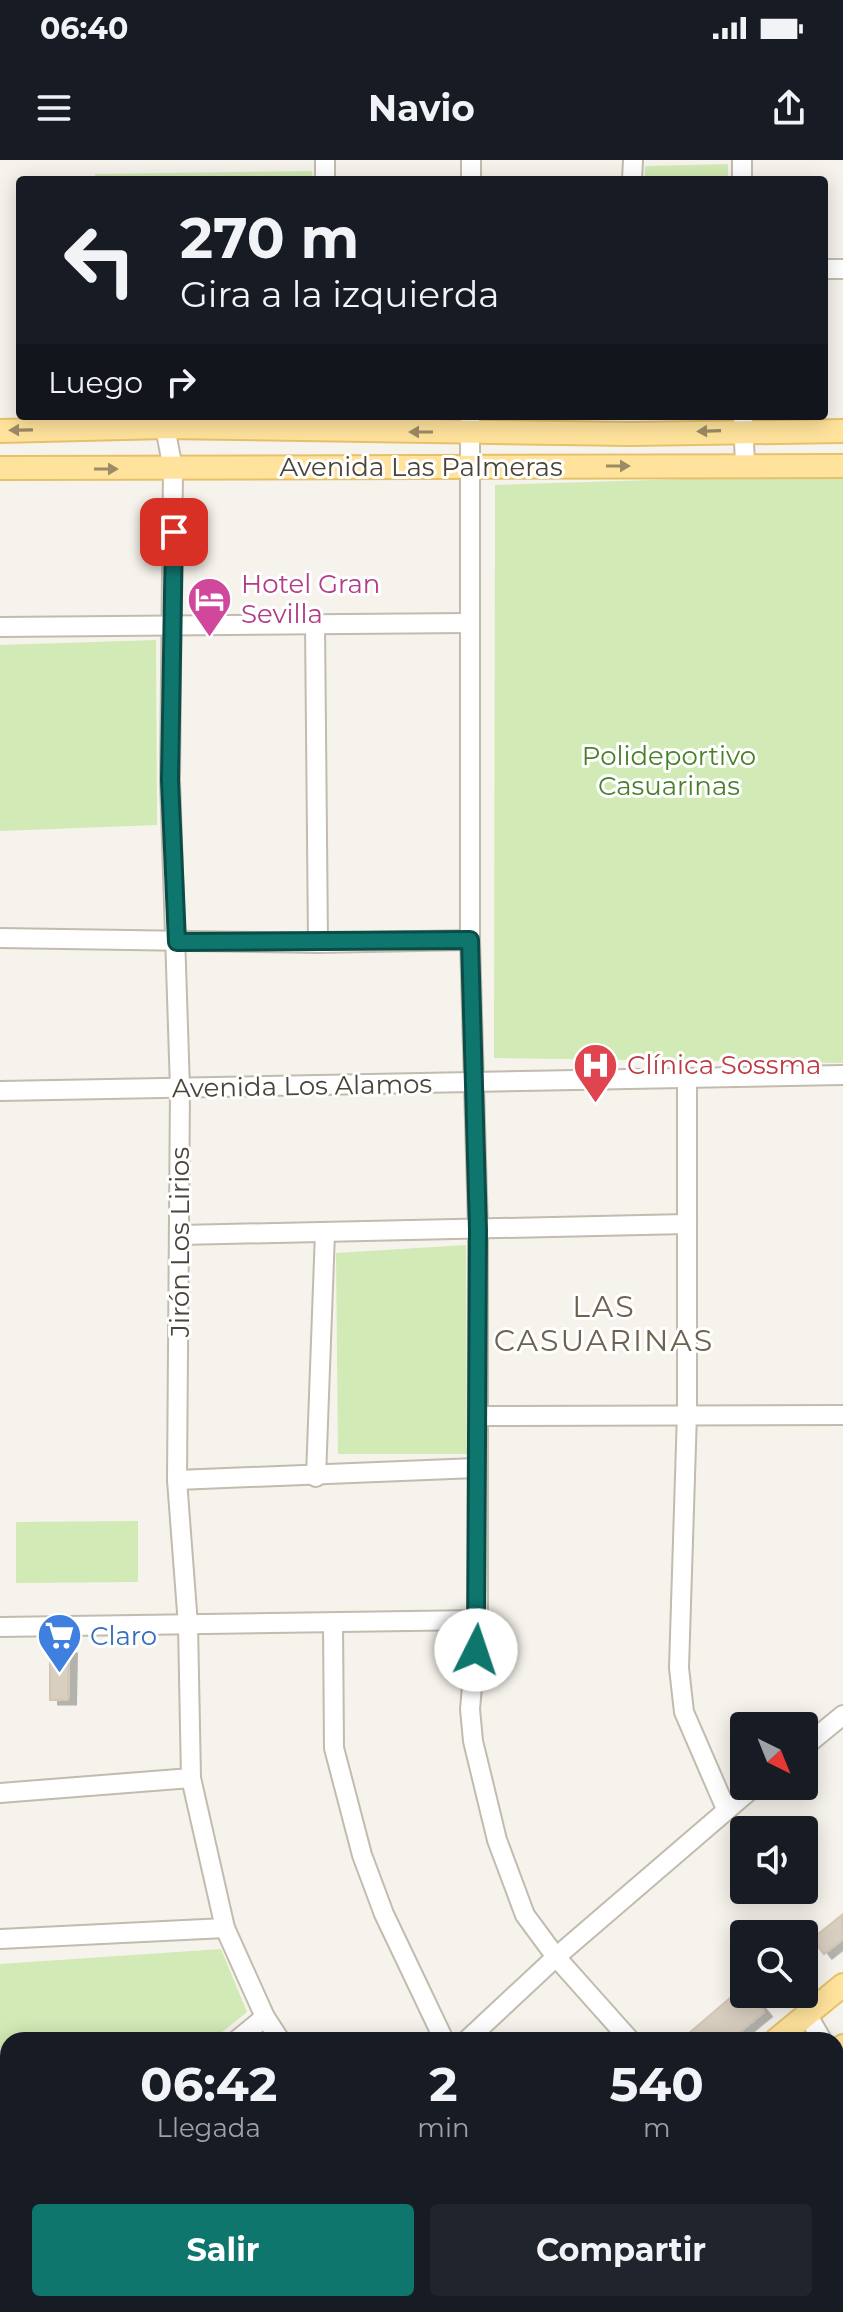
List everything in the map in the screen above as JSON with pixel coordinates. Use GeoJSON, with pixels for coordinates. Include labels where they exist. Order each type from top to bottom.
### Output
{"type":"FeatureCollection","features":[{"type":"Feature","properties":{"kind":"main road","name":"Avenida Las Palmeras"},"geometry":{"type":"LineString","coordinates":[[0,431],[325,424],[743,423],[843,431]]}},
{"type":"Feature","properties":{"kind":"main road","name":"Avenida Las Palmeras"},"geometry":{"type":"LineString","coordinates":[[0,468],[843,466]]}},
{"type":"Feature","properties":{"kind":"main road"},"geometry":{"type":"LineString","coordinates":[[786,2032],[843,1985]]}},
{"type":"Feature","properties":{"kind":"street"},"geometry":{"type":"LineString","coordinates":[[743,423],[745,466]]}},
{"type":"Feature","properties":{"kind":"street"},"geometry":{"type":"LineString","coordinates":[[470,424],[470,940],[478,1230],[478,1620],[470,1709],[480,1780],[525,1915],[556,1957],[623,2032]]}},
{"type":"Feature","properties":{"kind":"street","name":"Jirón Los Lirios"},"geometry":{"type":"LineString","coordinates":[[165,427],[173,469],[174,625],[170,780],[180,1089],[177,1480],[188,1625],[191,1778],[225,1928],[275,2032]]}},
{"type":"Feature","properties":{"kind":"street"},"geometry":{"type":"LineString","coordinates":[[0,627],[469,623]]}},
{"type":"Feature","properties":{"kind":"street"},"geometry":{"type":"LineString","coordinates":[[315,624],[318,943]]}},
{"type":"Feature","properties":{"kind":"street"},"geometry":{"type":"LineString","coordinates":[[0,938],[318,943],[470,940]]}},
{"type":"Feature","properties":{"kind":"street","name":"Avenida Los Alamos"},"geometry":{"type":"LineString","coordinates":[[0,1091],[843,1075]]}},
{"type":"Feature","properties":{"kind":"street"},"geometry":{"type":"LineString","coordinates":[[687,1079],[687,1413],[679,1668],[684,1712],[726,1809]]}},
{"type":"Feature","properties":{"kind":"street"},"geometry":{"type":"LineString","coordinates":[[180,1235],[687,1224]]}},
{"type":"Feature","properties":{"kind":"street"},"geometry":{"type":"LineString","coordinates":[[316,1477],[325,1232]]}},
{"type":"Feature","properties":{"kind":"street"},"geometry":{"type":"LineString","coordinates":[[478,1416],[687,1413],[843,1415]]}},
{"type":"Feature","properties":{"kind":"street"},"geometry":{"type":"LineString","coordinates":[[177,1480],[316,1477],[476,1468]]}},
{"type":"Feature","properties":{"kind":"street"},"geometry":{"type":"LineString","coordinates":[[0,1627],[478,1620]]}},
{"type":"Feature","properties":{"kind":"street"},"geometry":{"type":"LineString","coordinates":[[333,1623],[334,1748],[338,1764],[362,1855],[384,1914],[440,2032]]}},
{"type":"Feature","properties":{"kind":"street"},"geometry":{"type":"LineString","coordinates":[[818,1736],[843,1715]]}},
{"type":"Feature","properties":{"kind":"street"},"geometry":{"type":"LineString","coordinates":[[0,1793],[191,1778]]}},
{"type":"Feature","properties":{"kind":"street"},"geometry":{"type":"LineString","coordinates":[[476,2032],[556,1957],[737,1800]]}},
{"type":"Feature","properties":{"kind":"street"},"geometry":{"type":"LineString","coordinates":[[0,1939],[225,1928]]}},
{"type":"Feature","properties":{"kind":"street"},"geometry":{"type":"LineString","coordinates":[[807,2014],[817,2032]]}},
{"type":"Feature","properties":{"kind":"street"},"geometry":{"type":"LineString","coordinates":[[247,2032],[265,2017]]}},
{"type":"Feature","properties":{"kind":"green space"},"geometry":{"type":"Polygon","coordinates":[[[728,164],[728,176],[645,176],[645,166],[728,164]]]}},
{"type":"Feature","properties":{"kind":"green space"},"geometry":{"type":"Polygon","coordinates":[[[312,171],[313,176],[95,176],[312,171]]]}},
{"type":"Feature","properties":{"kind":"green space","name":"Polideportivo Casuarinas"},"geometry":{"type":"Polygon","coordinates":[[[843,474],[843,1063],[494,1058],[495,485],[843,474]]]}},
{"type":"Feature","properties":{"kind":"green space"},"geometry":{"type":"Polygon","coordinates":[[[156,640],[157,825],[0,831],[0,645],[156,640]]]}},
{"type":"Feature","properties":{"kind":"green space"},"geometry":{"type":"Polygon","coordinates":[[[466,1245],[467,1454],[338,1454],[336,1253],[466,1245]]]}},
{"type":"Feature","properties":{"kind":"green space"},"geometry":{"type":"Polygon","coordinates":[[[138,1521],[138,1582],[16,1583],[16,1522],[138,1521]]]}},
{"type":"Feature","properties":{"kind":"green space"},"geometry":{"type":"Polygon","coordinates":[[[221,1949],[247,2012],[222,2032],[0,2032],[0,1964],[221,1949]]]}},
{"type":"Feature","properties":{"kind":"building","name":"Claro"},"geometry":{"type":"Polygon","coordinates":[[[50,1649],[69,1649],[68,1700],[50,1700],[50,1649]]]}},
{"type":"Feature","properties":{"kind":"building"},"geometry":{"type":"Polygon","coordinates":[[[842,1915],[843,1939],[824,1954],[818,1946],[818,1934],[842,1915]]]}},
{"type":"Feature","properties":{"kind":"building"},"geometry":{"type":"Polygon","coordinates":[[[730,1998],[730,2008],[761,2008],[764,2012],[740,2032],[690,2032],[730,1998]]]}},
{"type":"Feature","properties":{"kind":"place","name":"Hotel Gran Sevilla"},"geometry":{"type":"Point","coordinates":[210,638]}},
{"type":"Feature","properties":{"kind":"place","name":"Clínica Sossma"},"geometry":{"type":"Point","coordinates":[596,1104]}},
{"type":"Feature","properties":{"kind":"place","name":"Claro"},"geometry":{"type":"Point","coordinates":[59,1675]}},
{"type":"Feature","properties":{"kind":"district","name":"LAS CASUARINAS"},"geometry":{"type":"Point","coordinates":[604,1324]}},
{"type":"Feature","properties":{"kind":"route"},"geometry":{"type":"LineString","coordinates":[[174,532],[170,780],[177,942],[470,940],[478,1230],[476,1650]]}}]}
